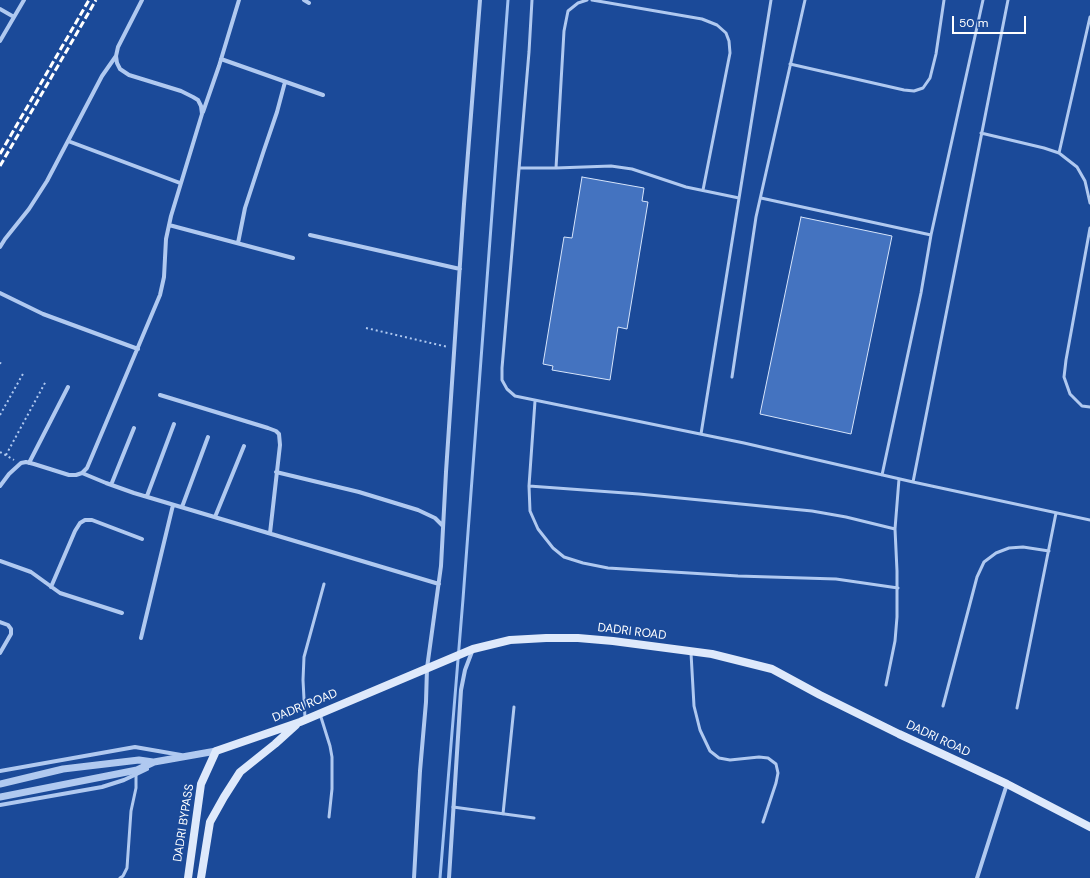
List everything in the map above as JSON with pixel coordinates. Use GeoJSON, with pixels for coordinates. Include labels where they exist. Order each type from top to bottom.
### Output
{"type":"FeatureCollection","features":[{"type":"Feature","properties":{"kind":"main road","name":"DADRI ROAD"},"geometry":{"type":"LineString","coordinates":[[216,751],[303,721],[473,649],[510,640],[578,638],[712,654],[772,669],[820,695],[899,734],[1007,784],[1090,827]]}},
{"type":"Feature","properties":{"kind":"main road"},"geometry":{"type":"LineString","coordinates":[[201,878],[210,822],[240,772],[303,721]]}},
{"type":"Feature","properties":{"kind":"main road","name":"DADRI BYPASS"},"geometry":{"type":"LineString","coordinates":[[188,878],[201,784],[216,751]]}},
{"type":"Feature","properties":{"kind":"street"},"geometry":{"type":"LineString","coordinates":[[0,41],[24,0]]}},
{"type":"Feature","properties":{"kind":"street"},"geometry":{"type":"LineString","coordinates":[[142,0],[118,47],[116,56],[117,63],[124,73],[181,91],[193,97],[198,100],[201,106],[202,114]]}},
{"type":"Feature","properties":{"kind":"street"},"geometry":{"type":"LineString","coordinates":[[0,486],[9,474],[21,463],[29,463],[69,475],[82,473],[87,468],[160,295],[164,277],[165,254],[169,225],[180,183],[221,60],[239,0]]}},
{"type":"Feature","properties":{"kind":"street"},"geometry":{"type":"LineString","coordinates":[[304,0],[309,3]]}},
{"type":"Feature","properties":{"kind":"street"},"geometry":{"type":"LineString","coordinates":[[414,878],[430,667],[441,566],[446,472],[480,0]]}},
{"type":"Feature","properties":{"kind":"street"},"geometry":{"type":"LineString","coordinates":[[0,9],[14,17]]}},
{"type":"Feature","properties":{"kind":"street"},"geometry":{"type":"LineString","coordinates":[[0,247],[29,209],[47,181],[102,76],[116,56]]}},
{"type":"Feature","properties":{"kind":"street"},"geometry":{"type":"LineString","coordinates":[[221,60],[322,95]]}},
{"type":"Feature","properties":{"kind":"street"},"geometry":{"type":"LineString","coordinates":[[238,243],[249,195],[277,112],[285,82]]}},
{"type":"Feature","properties":{"kind":"street"},"geometry":{"type":"LineString","coordinates":[[68,141],[180,183]]}},
{"type":"Feature","properties":{"kind":"street"},"geometry":{"type":"LineString","coordinates":[[169,225],[293,258]]}},
{"type":"Feature","properties":{"kind":"street"},"geometry":{"type":"LineString","coordinates":[[310,235],[460,269]]}},
{"type":"Feature","properties":{"kind":"street"},"geometry":{"type":"LineString","coordinates":[[0,293],[43,314],[138,349]]}},
{"type":"Feature","properties":{"kind":"street"},"geometry":{"type":"LineString","coordinates":[[29,463],[68,387]]}},
{"type":"Feature","properties":{"kind":"street"},"geometry":{"type":"LineString","coordinates":[[160,395],[276,431],[280,438],[270,534]]}},
{"type":"Feature","properties":{"kind":"street"},"geometry":{"type":"LineString","coordinates":[[147,496],[174,424]]}},
{"type":"Feature","properties":{"kind":"street"},"geometry":{"type":"LineString","coordinates":[[111,485],[134,428]]}},
{"type":"Feature","properties":{"kind":"street"},"geometry":{"type":"LineString","coordinates":[[182,507],[208,437]]}},
{"type":"Feature","properties":{"kind":"street"},"geometry":{"type":"LineString","coordinates":[[215,517],[244,446]]}},
{"type":"Feature","properties":{"kind":"street"},"geometry":{"type":"LineString","coordinates":[[276,472],[359,492],[418,510],[435,518],[443,526]]}},
{"type":"Feature","properties":{"kind":"street"},"geometry":{"type":"LineString","coordinates":[[82,473],[111,485],[174,505],[439,584]]}},
{"type":"Feature","properties":{"kind":"street"},"geometry":{"type":"LineString","coordinates":[[141,638],[174,505]]}},
{"type":"Feature","properties":{"kind":"street"},"geometry":{"type":"LineString","coordinates":[[51,587],[80,522],[92,520],[142,539]]}},
{"type":"Feature","properties":{"kind":"street"},"geometry":{"type":"LineString","coordinates":[[0,561],[31,572],[60,593],[122,613]]}},
{"type":"Feature","properties":{"kind":"street"},"geometry":{"type":"LineString","coordinates":[[0,622],[8,625],[11,630],[11,634],[0,653]]}},
{"type":"Feature","properties":{"kind":"street"},"geometry":{"type":"LineString","coordinates":[[449,878],[461,690],[465,670],[473,649]]}},
{"type":"Feature","properties":{"kind":"street"},"geometry":{"type":"LineString","coordinates":[[0,771],[135,747],[183,756]]}},
{"type":"Feature","properties":{"kind":"street","name":"DADRI ROAD"},"geometry":{"type":"LineString","coordinates":[[0,798],[137,770],[154,762],[167,759],[216,751]]}},
{"type":"Feature","properties":{"kind":"street"},"geometry":{"type":"LineString","coordinates":[[0,805],[102,787],[136,775],[167,759]]}},
{"type":"Feature","properties":{"kind":"street","name":"DADRI ROAD"},"geometry":{"type":"LineString","coordinates":[[0,784],[63,769],[139,760],[154,762]]}},
{"type":"Feature","properties":{"kind":"street"},"geometry":{"type":"LineString","coordinates":[[977,878],[1007,784]]}},
{"type":"Feature","properties":{"kind":"lane"},"geometry":{"type":"LineString","coordinates":[[532,0],[502,380],[506,389],[516,396],[744,443],[882,476],[1090,520]]}},
{"type":"Feature","properties":{"kind":"lane"},"geometry":{"type":"LineString","coordinates":[[556,168],[564,31],[568,11],[578,3],[586,0]]}},
{"type":"Feature","properties":{"kind":"lane"},"geometry":{"type":"LineString","coordinates":[[592,0],[702,19],[717,25],[726,33],[729,41],[730,54],[703,190]]}},
{"type":"Feature","properties":{"kind":"lane"},"geometry":{"type":"LineString","coordinates":[[701,434],[771,0]]}},
{"type":"Feature","properties":{"kind":"lane"},"geometry":{"type":"LineString","coordinates":[[732,377],[756,217],[805,0]]}},
{"type":"Feature","properties":{"kind":"lane"},"geometry":{"type":"LineString","coordinates":[[790,64],[914,92],[923,88],[930,78],[936,54],[944,0]]}},
{"type":"Feature","properties":{"kind":"lane"},"geometry":{"type":"LineString","coordinates":[[882,476],[921,293],[931,235],[983,0]]}},
{"type":"Feature","properties":{"kind":"lane"},"geometry":{"type":"LineString","coordinates":[[913,482],[1008,0]]}},
{"type":"Feature","properties":{"kind":"lane"},"geometry":{"type":"LineString","coordinates":[[1059,153],[1090,17]]}},
{"type":"Feature","properties":{"kind":"lane"},"geometry":{"type":"LineString","coordinates":[[981,133],[1059,153],[1077,167],[1085,181],[1090,203]]}},
{"type":"Feature","properties":{"kind":"lane"},"geometry":{"type":"LineString","coordinates":[[519,168],[611,166],[632,169],[686,187],[739,198]]}},
{"type":"Feature","properties":{"kind":"lane"},"geometry":{"type":"LineString","coordinates":[[761,198],[931,235]]}},
{"type":"Feature","properties":{"kind":"lane"},"geometry":{"type":"LineString","coordinates":[[1090,228],[1064,377],[1070,394],[1082,406],[1090,407]]}},
{"type":"Feature","properties":{"kind":"lane"},"geometry":{"type":"LineString","coordinates":[[535,400],[529,486],[530,511],[538,529],[553,548],[564,557],[583,563],[608,568],[738,576],[836,579],[898,588]]}},
{"type":"Feature","properties":{"kind":"lane"},"geometry":{"type":"LineString","coordinates":[[886,685],[895,641],[898,588],[895,529],[899,479]]}},
{"type":"Feature","properties":{"kind":"lane"},"geometry":{"type":"LineString","coordinates":[[529,486],[639,494],[812,510],[895,529]]}},
{"type":"Feature","properties":{"kind":"lane"},"geometry":{"type":"LineString","coordinates":[[1017,708],[1056,513]]}},
{"type":"Feature","properties":{"kind":"lane"},"geometry":{"type":"LineString","coordinates":[[943,706],[977,577],[984,562],[996,553],[1009,548],[1024,547],[1049,551]]}},
{"type":"Feature","properties":{"kind":"lane"},"geometry":{"type":"LineString","coordinates":[[303,721],[302,680],[304,657],[324,584]]}},
{"type":"Feature","properties":{"kind":"lane"},"geometry":{"type":"LineString","coordinates":[[691,651],[694,706],[700,730],[710,751],[719,758],[730,760],[760,757],[768,758],[776,764],[778,772],[776,783],[762,822]]}},
{"type":"Feature","properties":{"kind":"lane"},"geometry":{"type":"LineString","coordinates":[[503,814],[514,707]]}},
{"type":"Feature","properties":{"kind":"lane"},"geometry":{"type":"LineString","coordinates":[[320,713],[332,757],[332,789],[329,817]]}},
{"type":"Feature","properties":{"kind":"lane"},"geometry":{"type":"LineString","coordinates":[[120,878],[128,868],[131,811],[136,788],[136,775]]}},
{"type":"Feature","properties":{"kind":"lane"},"geometry":{"type":"LineString","coordinates":[[454,807],[534,818]]}},
{"type":"Feature","properties":{"kind":"path"},"geometry":{"type":"LineString","coordinates":[[366,328],[455,348]]}},
{"type":"Feature","properties":{"kind":"path"},"geometry":{"type":"LineString","coordinates":[[0,415],[24,372]]}},
{"type":"Feature","properties":{"kind":"path"},"geometry":{"type":"LineString","coordinates":[[6,455],[46,381]]}},
{"type":"Feature","properties":{"kind":"path"},"geometry":{"type":"LineString","coordinates":[[0,452],[21,463]]}},
{"type":"Feature","properties":{"kind":"building"},"geometry":{"type":"Polygon","coordinates":[[[582,177],[644,188],[642,201],[648,202],[627,329],[618,327],[610,380],[552,370],[553,366],[543,364],[564,237],[572,238],[582,177]]]}},
{"type":"Feature","properties":{"kind":"building"},"geometry":{"type":"Polygon","coordinates":[[[801,217],[892,236],[851,434],[760,414],[801,217]]]}},
{"type":"Feature","properties":{"kind":"waterway"},"geometry":{"type":"LineString","coordinates":[[440,878],[463,599],[508,0]]}},
{"type":"Feature","properties":{"kind":"railway"},"geometry":{"type":"LineString","coordinates":[[0,154],[89,0]]}},
{"type":"Feature","properties":{"kind":"railway"},"geometry":{"type":"LineString","coordinates":[[0,166],[96,0]]}}]}
